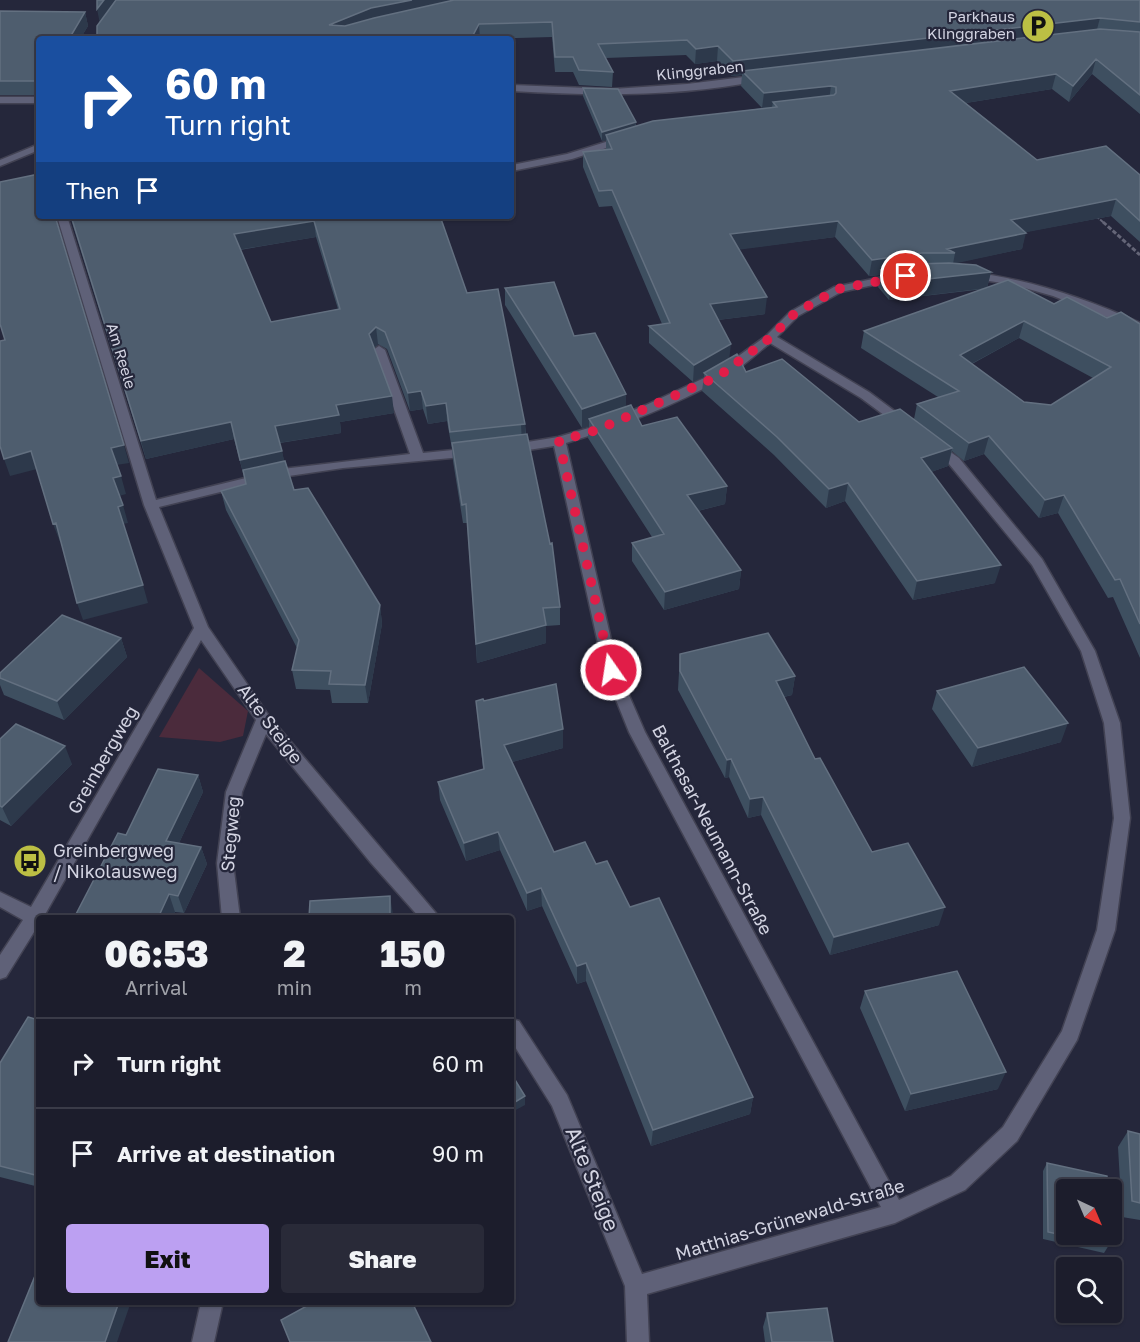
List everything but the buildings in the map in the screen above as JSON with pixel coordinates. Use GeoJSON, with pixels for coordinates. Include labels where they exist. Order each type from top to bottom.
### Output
{"type":"FeatureCollection","features":[{"type":"Feature","properties":{"kind":"street","name":"Klinggraben"},"geometry":{"type":"LineString","coordinates":[[514,88],[614,92],[687,87],[766,77]]}},
{"type":"Feature","properties":{"kind":"street"},"geometry":{"type":"LineString","coordinates":[[0,100],[36,100]]}},
{"type":"Feature","properties":{"kind":"street"},"geometry":{"type":"LineString","coordinates":[[514,168],[569,157],[634,136]]}},
{"type":"Feature","properties":{"kind":"street"},"geometry":{"type":"LineString","coordinates":[[0,163],[36,148]]}},
{"type":"Feature","properties":{"kind":"street","name":"Am Reele"},"geometry":{"type":"LineString","coordinates":[[67,219],[151,505]]}},
{"type":"Feature","properties":{"kind":"street"},"geometry":{"type":"LineString","coordinates":[[960,274],[1000,278],[1075,298],[1140,327]]}},
{"type":"Feature","properties":{"kind":"street"},"geometry":{"type":"LineString","coordinates":[[151,505],[282,473],[343,464],[490,451],[559,441],[597,430],[719,376],[770,338],[794,314],[838,289],[910,276]]}},
{"type":"Feature","properties":{"kind":"street","name":"Matthias-Grünewald-Straße"},"geometry":{"type":"LineString","coordinates":[[636,1286],[894,1213],[958,1183],[1010,1134],[1070,1034],[1106,930],[1122,818],[1112,723],[1088,651],[1037,562],[954,462],[865,395],[770,338]]}},
{"type":"Feature","properties":{"kind":"street"},"geometry":{"type":"LineString","coordinates":[[379,350],[418,458]]}},
{"type":"Feature","properties":{"kind":"street","name":"Balthasar-Neumann-Straße"},"geometry":{"type":"LineString","coordinates":[[559,441],[611,670],[628,712],[894,1213]]}},
{"type":"Feature","properties":{"kind":"street","name":"Alte Steige"},"geometry":{"type":"LineString","coordinates":[[151,505],[201,628],[264,720],[377,858],[428,915]]}},
{"type":"Feature","properties":{"kind":"street","name":"Greinbergweg"},"geometry":{"type":"LineString","coordinates":[[0,971],[34,917],[201,628]]}},
{"type":"Feature","properties":{"kind":"street","name":"Stegweg"},"geometry":{"type":"LineString","coordinates":[[231,915],[225,863],[234,792],[264,720]]}},
{"type":"Feature","properties":{"kind":"street"},"geometry":{"type":"LineString","coordinates":[[0,899],[34,917]]}},
{"type":"Feature","properties":{"kind":"street","name":"Alte Steige"},"geometry":{"type":"LineString","coordinates":[[514,1030],[560,1101],[636,1286],[638,1342]]}},
{"type":"Feature","properties":{"kind":"street"},"geometry":{"type":"LineString","coordinates":[[203,1342],[211,1305]]}},
{"type":"Feature","properties":{"kind":"path"},"geometry":{"type":"LineString","coordinates":[[1090,211],[1140,255]]}},
{"type":"Feature","properties":{"kind":"shaded area"},"geometry":{"type":"Polygon","coordinates":[[[199,668],[248,711],[243,736],[220,742],[159,737],[199,668]]]}},
{"type":"Feature","properties":{"kind":"place","name":"Parkhaus Klinggraben"},"geometry":{"type":"Point","coordinates":[1038,26]}},
{"type":"Feature","properties":{"kind":"place","name":"Greinbergweg / Nikolausweg"},"geometry":{"type":"Point","coordinates":[30,861]}},
{"type":"Feature","properties":{"kind":"route"},"geometry":{"type":"LineString","coordinates":[[611,670],[559,441],[597,430],[719,376],[770,338],[794,314],[838,289],[906,276]]}}]}
